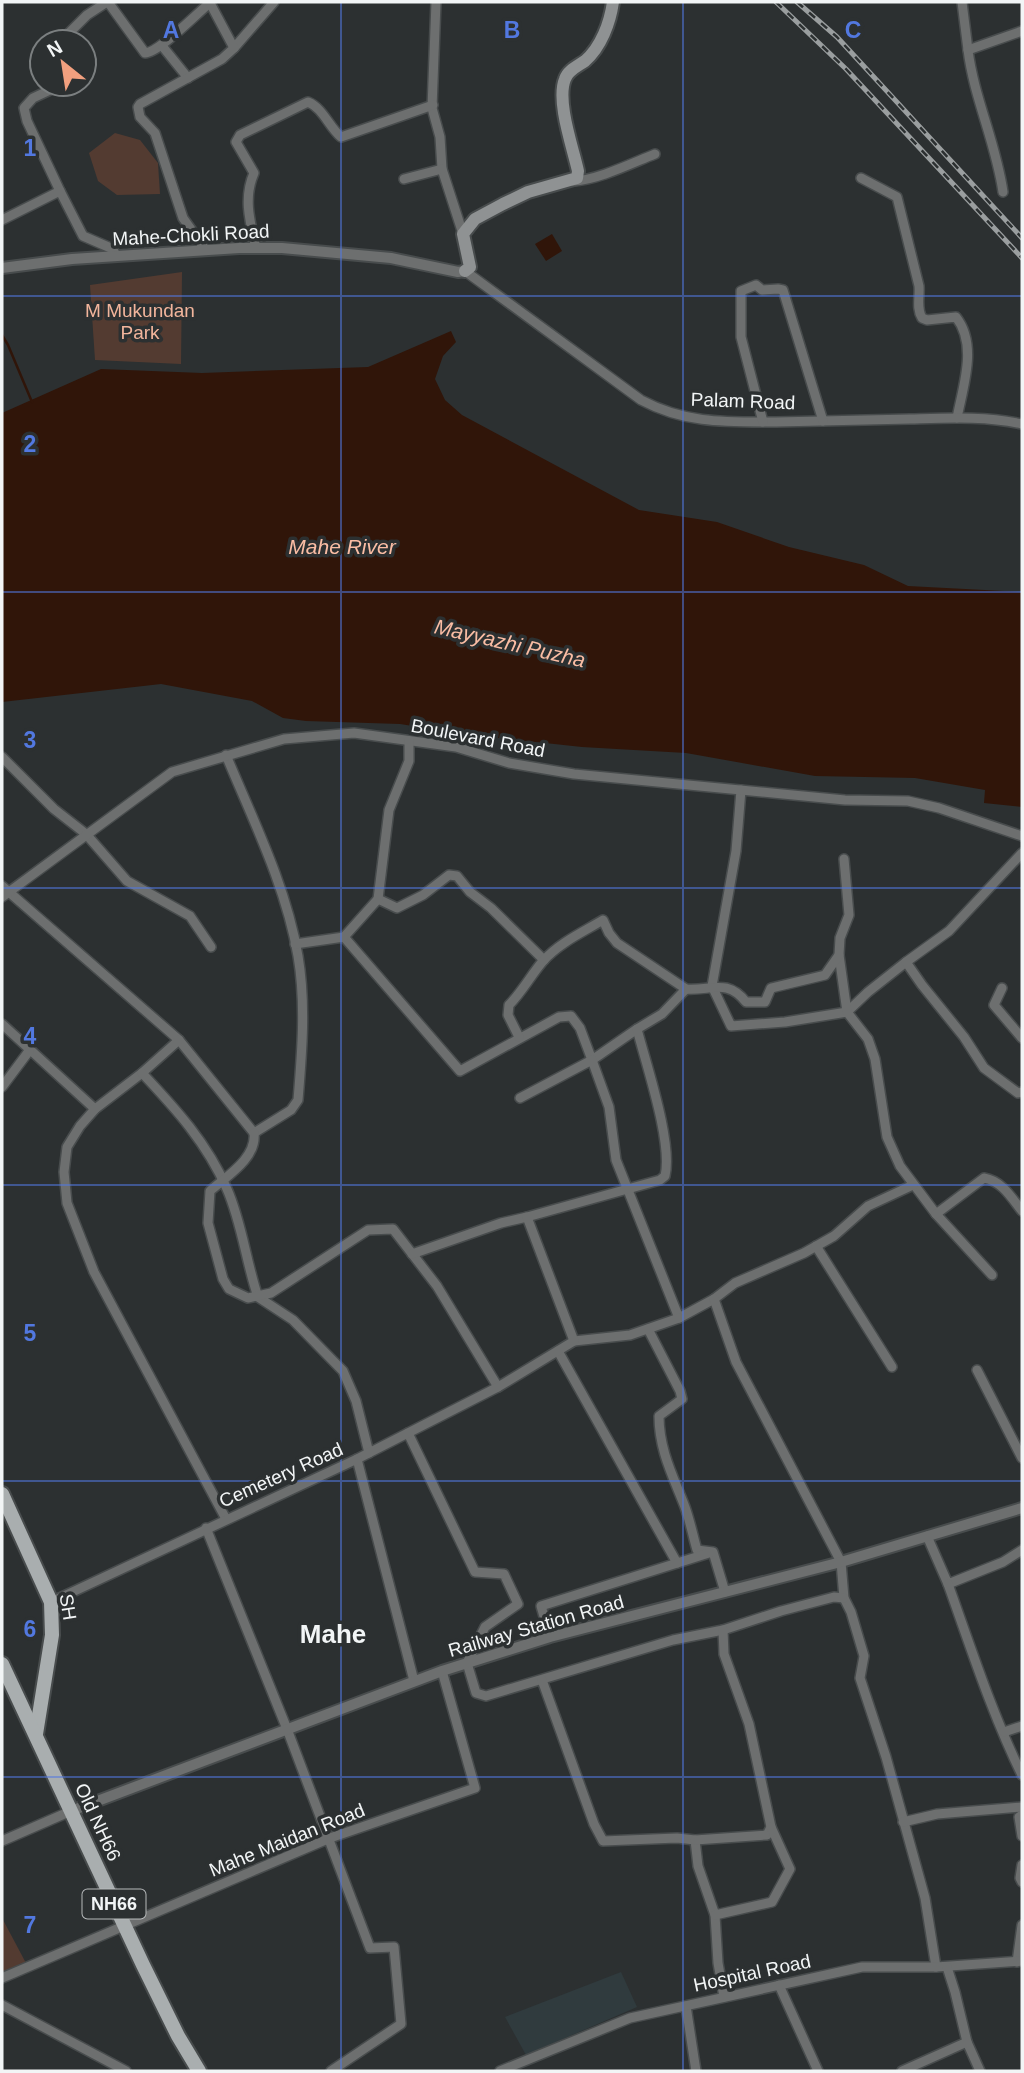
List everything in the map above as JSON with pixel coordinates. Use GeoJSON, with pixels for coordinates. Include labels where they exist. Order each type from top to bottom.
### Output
{"type":"FeatureCollection","features":[{"type":"Feature","properties":{"kind":"main road"},"geometry":{"type":"LineString","coordinates":[[465,271],[470,267],[471,261],[463,234],[475,219],[528,192],[573,181],[578,171],[563,103],[564,80],[593,52],[607,27],[613,2]]}},
{"type":"Feature","properties":{"kind":"main road","name":"SH"},"geometry":{"type":"LineString","coordinates":[[2,1494],[51,1602],[52,1635],[36,1734]]}},
{"type":"Feature","properties":{"kind":"main road","name":"Old NH66"},"geometry":{"type":"LineString","coordinates":[[2,1664],[125,1927],[178,2036],[199,2071]]}},
{"type":"Feature","properties":{"kind":"street"},"geometry":{"type":"LineString","coordinates":[[74,28],[87,15],[108,2],[145,53],[149,53],[163,47],[179,29],[210,3],[234,48]]}},
{"type":"Feature","properties":{"kind":"street"},"geometry":{"type":"LineString","coordinates":[[205,249],[183,218],[155,133],[140,117],[138,107],[222,59],[274,2]]}},
{"type":"Feature","properties":{"kind":"street"},"geometry":{"type":"LineString","coordinates":[[436,2],[433,105],[440,137],[442,169],[463,234]]}},
{"type":"Feature","properties":{"kind":"street"},"geometry":{"type":"LineString","coordinates":[[962,2],[970,67],[999,164],[1003,192]]}},
{"type":"Feature","properties":{"kind":"street"},"geometry":{"type":"LineString","coordinates":[[968,50],[1022,31]]}},
{"type":"Feature","properties":{"kind":"street"},"geometry":{"type":"LineString","coordinates":[[163,47],[188,78]]}},
{"type":"Feature","properties":{"kind":"street"},"geometry":{"type":"LineString","coordinates":[[33,98],[26,104],[24,114],[83,236],[113,249],[116,256]]}},
{"type":"Feature","properties":{"kind":"street"},"geometry":{"type":"LineString","coordinates":[[256,248],[248,202],[254,173],[236,142],[240,135],[309,102],[315,105],[334,132],[341,137],[433,105]]}},
{"type":"Feature","properties":{"kind":"street"},"geometry":{"type":"LineString","coordinates":[[573,181],[581,181],[656,154]]}},
{"type":"Feature","properties":{"kind":"street"},"geometry":{"type":"LineString","coordinates":[[404,179],[442,169]]}},
{"type":"Feature","properties":{"kind":"street"},"geometry":{"type":"LineString","coordinates":[[861,178],[897,197],[919,286],[918,308],[922,318],[927,320],[956,317],[961,323],[968,354],[957,418]]}},
{"type":"Feature","properties":{"kind":"street"},"geometry":{"type":"LineString","coordinates":[[2,220],[60,191]]}},
{"type":"Feature","properties":{"kind":"street","name":"Mahe-Chokli Road"},"geometry":{"type":"LineString","coordinates":[[2,268],[116,256],[256,248],[391,258],[458,272],[465,271]]}},
{"type":"Feature","properties":{"kind":"street","name":"Palam Road"},"geometry":{"type":"LineString","coordinates":[[465,271],[618,384],[662,411],[701,421],[957,418],[1002,420],[1022,424]]}},
{"type":"Feature","properties":{"kind":"street"},"geometry":{"type":"LineString","coordinates":[[762,422],[741,337],[741,291],[756,285],[762,290],[783,290],[822,421]]}},
{"type":"Feature","properties":{"kind":"street","name":"Boulevard Road"},"geometry":{"type":"LineString","coordinates":[[4,892],[172,772],[284,739],[354,733],[456,747],[509,763],[574,774],[845,800],[908,801],[939,808],[1022,836]]}},
{"type":"Feature","properties":{"kind":"street"},"geometry":{"type":"LineString","coordinates":[[295,944],[344,937],[378,899],[389,810],[409,761],[410,741]]}},
{"type":"Feature","properties":{"kind":"street"},"geometry":{"type":"LineString","coordinates":[[226,755],[281,891],[295,944],[302,1012],[299,1100],[291,1110],[254,1133]]}},
{"type":"Feature","properties":{"kind":"street"},"geometry":{"type":"LineString","coordinates":[[2,757],[54,808],[86,834],[127,881],[190,916],[211,947]]}},
{"type":"Feature","properties":{"kind":"street"},"geometry":{"type":"LineString","coordinates":[[741,790],[736,851],[712,986],[731,1027],[847,1012],[868,992],[949,931],[1022,853]]}},
{"type":"Feature","properties":{"kind":"street"},"geometry":{"type":"LineString","coordinates":[[844,859],[849,915],[840,938],[839,955],[847,1012],[868,1039],[875,1059],[887,1137],[900,1167],[913,1185],[992,1275]]}},
{"type":"Feature","properties":{"kind":"street"},"geometry":{"type":"LineString","coordinates":[[378,899],[397,908],[423,895],[449,875],[457,876],[470,892],[491,908],[544,960]]}},
{"type":"Feature","properties":{"kind":"street"},"geometry":{"type":"LineString","coordinates":[[4,892],[179,1040],[254,1133],[255,1144],[249,1156],[210,1191],[208,1223],[223,1279],[229,1289],[248,1298],[271,1293],[368,1230],[393,1230],[437,1286],[498,1387]]}},
{"type":"Feature","properties":{"kind":"street"},"geometry":{"type":"LineString","coordinates":[[519,1037],[509,1015],[509,1005],[525,988],[544,960],[557,948],[603,920],[617,943],[686,989],[697,990],[712,986],[737,991],[746,1002],[765,1002],[772,988],[825,975],[839,955]]}},
{"type":"Feature","properties":{"kind":"street"},"geometry":{"type":"LineString","coordinates":[[344,937],[460,1071],[519,1037],[559,1017],[570,1016],[580,1028],[609,1107],[613,1127],[612,1144],[626,1190],[679,1318]]}},
{"type":"Feature","properties":{"kind":"street"},"geometry":{"type":"LineString","coordinates":[[906,962],[985,1068],[1018,1093],[1022,1092]]}},
{"type":"Feature","properties":{"kind":"street"},"geometry":{"type":"LineString","coordinates":[[1002,988],[994,1005],[1022,1038]]}},
{"type":"Feature","properties":{"kind":"street"},"geometry":{"type":"LineString","coordinates":[[520,1098],[592,1060],[662,1014],[686,989]]}},
{"type":"Feature","properties":{"kind":"street"},"geometry":{"type":"LineString","coordinates":[[2,1024],[95,1109]]}},
{"type":"Feature","properties":{"kind":"street"},"geometry":{"type":"LineString","coordinates":[[412,1254],[480,1229],[660,1180],[667,1171],[667,1156],[637,1030]]}},
{"type":"Feature","properties":{"kind":"street"},"geometry":{"type":"LineString","coordinates":[[179,1040],[95,1109],[80,1126],[67,1147],[64,1172],[67,1203],[94,1272],[226,1519]]}},
{"type":"Feature","properties":{"kind":"street"},"geometry":{"type":"LineString","coordinates":[[2,1087],[29,1051]]}},
{"type":"Feature","properties":{"kind":"street"},"geometry":{"type":"LineString","coordinates":[[142,1073],[213,1157],[228,1191],[258,1297],[293,1320],[343,1371],[356,1401],[369,1453]]}},
{"type":"Feature","properties":{"kind":"street"},"geometry":{"type":"LineString","coordinates":[[936,1214],[984,1178],[994,1180],[1002,1186],[1022,1211]]}},
{"type":"Feature","properties":{"kind":"street"},"geometry":{"type":"LineString","coordinates":[[357,1459],[498,1387],[574,1341],[630,1335],[679,1318],[715,1300],[736,1283],[834,1236],[868,1206],[913,1185]]}},
{"type":"Feature","properties":{"kind":"street"},"geometry":{"type":"LineString","coordinates":[[527,1217],[574,1341]]}},
{"type":"Feature","properties":{"kind":"street"},"geometry":{"type":"LineString","coordinates":[[816,1246],[892,1367]]}},
{"type":"Feature","properties":{"kind":"street"},"geometry":{"type":"LineString","coordinates":[[715,1300],[736,1362],[841,1562],[844,1598],[864,1656],[860,1678],[886,1757],[925,1898],[936,1967]]}},
{"type":"Feature","properties":{"kind":"street"},"geometry":{"type":"LineString","coordinates":[[648,1329],[682,1399],[659,1416],[659,1436],[669,1471],[685,1508],[697,1550],[713,1552]]}},
{"type":"Feature","properties":{"kind":"street"},"geometry":{"type":"LineString","coordinates":[[558,1351],[677,1563]]}},
{"type":"Feature","properties":{"kind":"street"},"geometry":{"type":"LineString","coordinates":[[977,1370],[1022,1458]]}},
{"type":"Feature","properties":{"kind":"street"},"geometry":{"type":"LineString","coordinates":[[408,1433],[475,1572],[504,1574],[518,1604],[485,1627],[467,1663],[476,1693],[486,1696],[673,1640],[723,1630],[834,1597],[844,1598]]}},
{"type":"Feature","properties":{"kind":"street","name":"Cemetery Road"},"geometry":{"type":"LineString","coordinates":[[51,1602],[357,1459],[414,1681]]}},
{"type":"Feature","properties":{"kind":"street","name":"Railway Station Road"},"geometry":{"type":"LineString","coordinates":[[71,1811],[467,1663],[550,1637],[841,1562],[1022,1508]]}},
{"type":"Feature","properties":{"kind":"street"},"geometry":{"type":"LineString","coordinates":[[206,1528],[330,1838],[370,1948],[394,1947],[401,2024],[331,2071]]}},
{"type":"Feature","properties":{"kind":"street"},"geometry":{"type":"LineString","coordinates":[[927,1536],[1022,1775]]}},
{"type":"Feature","properties":{"kind":"street"},"geometry":{"type":"LineString","coordinates":[[948,1584],[1003,1562],[1022,1550]]}},
{"type":"Feature","properties":{"kind":"street"},"geometry":{"type":"LineString","coordinates":[[550,1637],[541,1606],[713,1552]]}},
{"type":"Feature","properties":{"kind":"street"},"geometry":{"type":"LineString","coordinates":[[713,1552],[725,1592]]}},
{"type":"Feature","properties":{"kind":"street"},"geometry":{"type":"LineString","coordinates":[[715,1915],[772,1902],[790,1869],[771,1827],[749,1724],[724,1654],[723,1630]]}},
{"type":"Feature","properties":{"kind":"street","name":"Mahe Maidan Road"},"geometry":{"type":"LineString","coordinates":[[2,1978],[330,1838],[475,1788],[442,1671]]}},
{"type":"Feature","properties":{"kind":"street"},"geometry":{"type":"LineString","coordinates":[[542,1680],[594,1824],[603,1841],[677,1838],[695,1840],[767,1835],[771,1827]]}},
{"type":"Feature","properties":{"kind":"street"},"geometry":{"type":"LineString","coordinates":[[1004,1732],[1022,1726]]}},
{"type":"Feature","properties":{"kind":"street"},"geometry":{"type":"LineString","coordinates":[[903,1822],[937,1814],[1022,1807]]}},
{"type":"Feature","properties":{"kind":"street"},"geometry":{"type":"LineString","coordinates":[[2,1841],[71,1811]]}},
{"type":"Feature","properties":{"kind":"street"},"geometry":{"type":"LineString","coordinates":[[1022,1815],[1019,1817],[1022,1836]]}},
{"type":"Feature","properties":{"kind":"street"},"geometry":{"type":"LineString","coordinates":[[695,1840],[698,1866],[715,1915],[718,1964],[724,1997]]}},
{"type":"Feature","properties":{"kind":"street"},"geometry":{"type":"LineString","coordinates":[[1022,1865],[1022,1882]]}},
{"type":"Feature","properties":{"kind":"street"},"geometry":{"type":"LineString","coordinates":[[1020,1961],[1022,1925]]}},
{"type":"Feature","properties":{"kind":"street","name":"Hospital Road"},"geometry":{"type":"LineString","coordinates":[[500,2071],[631,2018],[862,1967],[947,1967],[1020,1961]]}},
{"type":"Feature","properties":{"kind":"street"},"geometry":{"type":"LineString","coordinates":[[947,1967],[956,1992],[967,2042],[981,2071]]}},
{"type":"Feature","properties":{"kind":"street"},"geometry":{"type":"LineString","coordinates":[[779,1985],[818,2071]]}},
{"type":"Feature","properties":{"kind":"street"},"geometry":{"type":"LineString","coordinates":[[2,2005],[126,2071]]}},
{"type":"Feature","properties":{"kind":"street"},"geometry":{"type":"LineString","coordinates":[[686,2006],[696,2071]]}},
{"type":"Feature","properties":{"kind":"street"},"geometry":{"type":"LineString","coordinates":[[902,2071],[967,2042]]}},
{"type":"Feature","properties":{"kind":"shaded area"},"geometry":{"type":"Polygon","coordinates":[[[621,1972],[637,2007],[526,2055],[505,2017],[621,1972]]]}},
{"type":"Feature","properties":{"kind":"green space"},"geometry":{"type":"Polygon","coordinates":[[[115,133],[140,140],[158,163],[160,194],[117,195],[98,181],[89,153],[115,133]]]}},
{"type":"Feature","properties":{"kind":"green space","name":"M Mukundan Park"},"geometry":{"type":"Polygon","coordinates":[[[182,272],[181,364],[95,360],[90,285],[182,272]]]}},
{"type":"Feature","properties":{"kind":"green space"},"geometry":{"type":"Polygon","coordinates":[[[2,1918],[27,1965],[2,1974],[2,1918]]]}},
{"type":"Feature","properties":{"kind":"water"},"geometry":{"type":"Polygon","coordinates":[[[552,234],[562,251],[546,261],[535,244],[552,234]]]}},
{"type":"Feature","properties":{"kind":"water","name":"Mahe River"},"geometry":{"type":"Polygon","coordinates":[[[451,331],[456,342],[443,356],[435,379],[445,400],[462,415],[639,510],[717,522],[789,547],[864,565],[908,586],[1022,592],[1022,807],[984,803],[985,790],[915,778],[815,776],[686,753],[582,747],[400,724],[283,718],[252,701],[161,684],[2,702],[2,413],[101,369],[202,373],[368,367],[451,331]]]}},
{"type":"Feature","properties":{"kind":"waterway"},"geometry":{"type":"LineString","coordinates":[[2,335],[32,402]]}},
{"type":"Feature","properties":{"kind":"railway"},"geometry":{"type":"LineString","coordinates":[[776,2],[846,69],[1022,258]]}},
{"type":"Feature","properties":{"kind":"railway"},"geometry":{"type":"LineString","coordinates":[[797,2],[837,37],[1022,238]]}},
{"type":"Feature","properties":{"kind":"district","name":"Mahe"},"geometry":{"type":"Point","coordinates":[333,1634]}},
{"type":"Feature","properties":{"kind":"water label","name":"Mayyazhi Puzha"},"geometry":{"type":"Point","coordinates":[510,643]}}]}
